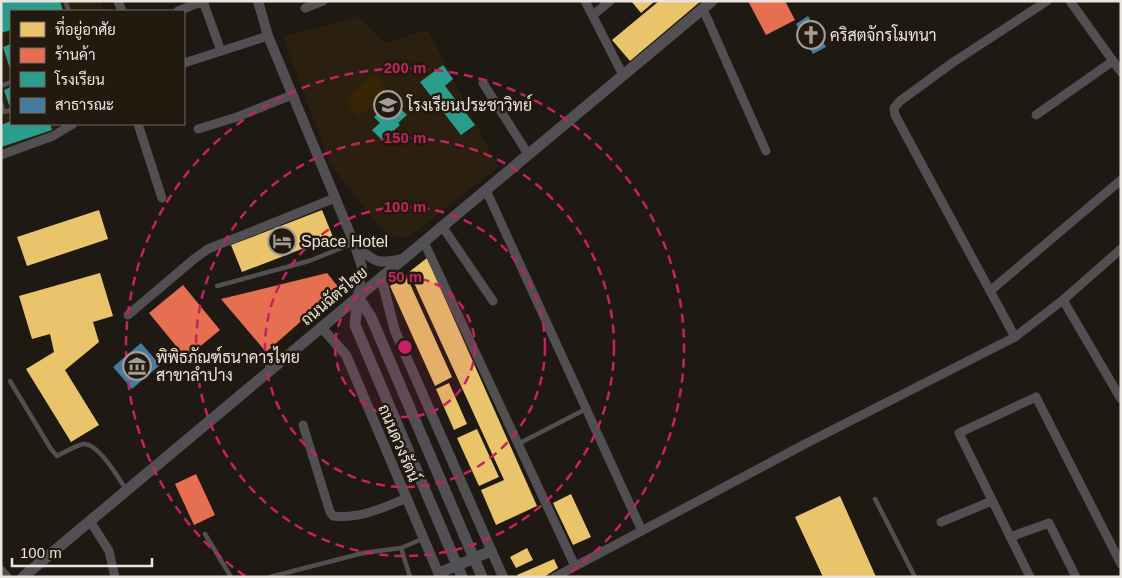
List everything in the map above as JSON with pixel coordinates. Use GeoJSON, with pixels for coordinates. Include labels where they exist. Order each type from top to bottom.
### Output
{"type":"FeatureCollection","features":[{"type":"Feature","properties":{"kind":"main road","name":"ถนนฉัตรไชย"},"geometry":{"type":"LineString","coordinates":[[23,577],[707,5]]}},
{"type":"Feature","properties":{"kind":"main road"},"geometry":{"type":"LineString","coordinates":[[358,296],[371,317],[482,577]]}},
{"type":"Feature","properties":{"kind":"main road"},"geometry":{"type":"LineString","coordinates":[[358,296],[355,325],[462,577]]}},
{"type":"Feature","properties":{"kind":"main road"},"geometry":{"type":"LineString","coordinates":[[439,575],[492,551]]}},
{"type":"Feature","properties":{"kind":"street"},"geometry":{"type":"LineString","coordinates":[[258,1],[268,36],[354,243],[362,267],[358,296]]}},
{"type":"Feature","properties":{"kind":"street"},"geometry":{"type":"LineString","coordinates":[[305,8],[323,1]]}},
{"type":"Feature","properties":{"kind":"street"},"geometry":{"type":"LineString","coordinates":[[585,1],[623,75]]}},
{"type":"Feature","properties":{"kind":"street"},"geometry":{"type":"LineString","coordinates":[[593,15],[610,1]]}},
{"type":"Feature","properties":{"kind":"street"},"geometry":{"type":"LineString","coordinates":[[1014,337],[926,173],[894,108],[900,101],[952,63],[1047,1]]}},
{"type":"Feature","properties":{"kind":"street"},"geometry":{"type":"LineString","coordinates":[[1070,1],[1121,72]]}},
{"type":"Feature","properties":{"kind":"street"},"geometry":{"type":"LineString","coordinates":[[180,10],[198,3],[204,4],[221,51]]}},
{"type":"Feature","properties":{"kind":"street"},"geometry":{"type":"LineString","coordinates":[[707,5],[766,151]]}},
{"type":"Feature","properties":{"kind":"street"},"geometry":{"type":"LineString","coordinates":[[185,64],[268,36]]}},
{"type":"Feature","properties":{"kind":"street"},"geometry":{"type":"LineString","coordinates":[[1036,115],[1113,61]]}},
{"type":"Feature","properties":{"kind":"street"},"geometry":{"type":"LineString","coordinates":[[483,83],[528,154]]}},
{"type":"Feature","properties":{"kind":"street"},"geometry":{"type":"LineString","coordinates":[[198,128],[237,117],[292,95]]}},
{"type":"Feature","properties":{"kind":"street"},"geometry":{"type":"LineString","coordinates":[[1,155],[53,136],[71,125]]}},
{"type":"Feature","properties":{"kind":"street"},"geometry":{"type":"LineString","coordinates":[[138,125],[162,198]]}},
{"type":"Feature","properties":{"kind":"street"},"geometry":{"type":"LineString","coordinates":[[990,291],[1121,180]]}},
{"type":"Feature","properties":{"kind":"street"},"geometry":{"type":"LineString","coordinates":[[486,190],[642,531]]}},
{"type":"Feature","properties":{"kind":"street"},"geometry":{"type":"LineString","coordinates":[[128,315],[208,249],[335,198]]}},
{"type":"Feature","properties":{"kind":"street"},"geometry":{"type":"LineString","coordinates":[[442,226],[493,301]]}},
{"type":"Feature","properties":{"kind":"street"},"geometry":{"type":"LineString","coordinates":[[424,242],[575,566]]}},
{"type":"Feature","properties":{"kind":"street"},"geometry":{"type":"LineString","coordinates":[[354,243],[370,259],[381,262],[405,258]]}},
{"type":"Feature","properties":{"kind":"street"},"geometry":{"type":"LineString","coordinates":[[555,577],[1014,337],[1064,300],[1121,248]]}},
{"type":"Feature","properties":{"kind":"street"},"geometry":{"type":"LineString","coordinates":[[381,277],[395,331],[503,577]]}},
{"type":"Feature","properties":{"kind":"street"},"geometry":{"type":"LineString","coordinates":[[1064,300],[1121,399]]}},
{"type":"Feature","properties":{"kind":"street","name":"ถนนดวงรัตน์"},"geometry":{"type":"LineString","coordinates":[[321,327],[346,355],[439,575]]}},
{"type":"Feature","properties":{"kind":"street"},"geometry":{"type":"LineString","coordinates":[[1030,577],[959,433],[1036,397],[1121,564]]}},
{"type":"Feature","properties":{"kind":"street"},"geometry":{"type":"LineString","coordinates":[[303,424],[320,484],[333,516],[354,516],[367,513],[407,498]]}},
{"type":"Feature","properties":{"kind":"street"},"geometry":{"type":"LineString","coordinates":[[941,522],[992,501]]}},
{"type":"Feature","properties":{"kind":"street"},"geometry":{"type":"LineString","coordinates":[[90,521],[109,552],[115,577]]}},
{"type":"Feature","properties":{"kind":"street"},"geometry":{"type":"LineString","coordinates":[[1010,537],[1050,523],[1076,577]]}},
{"type":"Feature","properties":{"kind":"street"},"geometry":{"type":"LineString","coordinates":[[1,570],[7,577]]}},
{"type":"Feature","properties":{"kind":"lane"},"geometry":{"type":"LineString","coordinates":[[1,103],[4,112],[10,110]]}},
{"type":"Feature","properties":{"kind":"lane"},"geometry":{"type":"LineString","coordinates":[[217,286],[309,261],[354,243]]}},
{"type":"Feature","properties":{"kind":"lane"},"geometry":{"type":"LineString","coordinates":[[10,382],[57,456],[82,444],[88,444],[100,453],[127,490]]}},
{"type":"Feature","properties":{"kind":"lane"},"geometry":{"type":"LineString","coordinates":[[518,444],[586,409]]}},
{"type":"Feature","properties":{"kind":"lane"},"geometry":{"type":"LineString","coordinates":[[875,499],[915,577]]}},
{"type":"Feature","properties":{"kind":"lane"},"geometry":{"type":"LineString","coordinates":[[205,534],[230,577]]}},
{"type":"Feature","properties":{"kind":"lane"},"geometry":{"type":"LineString","coordinates":[[270,577],[362,553],[401,548],[424,538]]}},
{"type":"Feature","properties":{"kind":"lane"},"geometry":{"type":"LineString","coordinates":[[401,548],[410,577]]}},
{"type":"Feature","properties":{"kind":"shaded area"},"geometry":{"type":"Polygon","coordinates":[[[1,1],[100,1],[104,10],[10,10],[10,125],[63,125],[45,135],[1,149],[1,1]]]}},
{"type":"Feature","properties":{"kind":"shaded area","name":"โรงเรียนประชาวิทย์"},"geometry":{"type":"Polygon","coordinates":[[[358,16],[384,43],[428,30],[498,167],[409,237],[388,235],[330,164],[283,37],[358,16]]]}},
{"type":"Feature","properties":{"kind":"shaded area"},"geometry":{"type":"Polygon","coordinates":[[[373,73],[389,90],[359,117],[344,100],[373,73]]]}},
{"type":"Feature","properties":{"kind":"building: ที่อยู่อาศัย"},"geometry":{"type":"Polygon","coordinates":[[[631,1],[655,1],[641,13],[631,1]]]}},
{"type":"Feature","properties":{"kind":"building: ที่อยู่อาศัย"},"geometry":{"type":"Polygon","coordinates":[[[659,1],[701,1],[630,61],[612,40],[659,1]]]}},
{"type":"Feature","properties":{"kind":"building: ที่อยู่อาศัย"},"geometry":{"type":"Polygon","coordinates":[[[99,210],[108,239],[27,266],[17,237],[99,210]]]}},
{"type":"Feature","properties":{"kind":"building: ที่อยู่อาศัย","name":"Space Hotel"},"geometry":{"type":"Polygon","coordinates":[[[322,210],[333,237],[242,272],[231,245],[322,210]]]}},
{"type":"Feature","properties":{"kind":"building: ที่อยู่อาศัย"},"geometry":{"type":"Polygon","coordinates":[[[427,258],[537,506],[496,525],[481,490],[504,480],[409,272],[427,258]]]}},
{"type":"Feature","properties":{"kind":"building: ที่อยู่อาศัย"},"geometry":{"type":"Polygon","coordinates":[[[100,273],[113,316],[93,322],[99,342],[65,370],[99,425],[71,442],[26,369],[54,352],[50,334],[32,339],[19,296],[100,273]]]}},
{"type":"Feature","properties":{"kind":"building: ที่อยู่อาศัย"},"geometry":{"type":"Polygon","coordinates":[[[406,275],[452,377],[435,386],[390,286],[406,275]]]}},
{"type":"Feature","properties":{"kind":"building: ที่อยู่อาศัย"},"geometry":{"type":"Polygon","coordinates":[[[449,383],[467,424],[454,430],[436,389],[449,383]]]}},
{"type":"Feature","properties":{"kind":"building: ที่อยู่อาศัย"},"geometry":{"type":"Polygon","coordinates":[[[477,429],[499,477],[479,486],[457,438],[477,429]]]}},
{"type":"Feature","properties":{"kind":"building: ที่อยู่อาศัย"},"geometry":{"type":"Polygon","coordinates":[[[571,494],[591,537],[573,545],[553,503],[571,494]]]}},
{"type":"Feature","properties":{"kind":"building: ที่อยู่อาศัย"},"geometry":{"type":"Polygon","coordinates":[[[840,496],[876,577],[823,577],[795,517],[840,496]]]}},
{"type":"Feature","properties":{"kind":"building: ที่อยู่อาศัย"},"geometry":{"type":"Polygon","coordinates":[[[527,548],[533,560],[516,568],[510,557],[527,548]]]}},
{"type":"Feature","properties":{"kind":"building: ที่อยู่อาศัย"},"geometry":{"type":"Polygon","coordinates":[[[554,559],[558,568],[544,577],[518,577],[517,575],[554,559]]]}},
{"type":"Feature","properties":{"kind":"building: ร้านค้า"},"geometry":{"type":"Polygon","coordinates":[[[748,1],[785,1],[795,20],[766,35],[748,1]]]}},
{"type":"Feature","properties":{"kind":"building: ร้านค้า"},"geometry":{"type":"Polygon","coordinates":[[[327,273],[339,288],[266,352],[221,299],[327,273]]]}},
{"type":"Feature","properties":{"kind":"building: ร้านค้า"},"geometry":{"type":"Polygon","coordinates":[[[183,285],[220,330],[186,358],[149,313],[183,285]]]}},
{"type":"Feature","properties":{"kind":"building: ร้านค้า"},"geometry":{"type":"Polygon","coordinates":[[[196,474],[215,515],[194,525],[175,484],[196,474]]]}},
{"type":"Feature","properties":{"kind":"building: โรงเรียน"},"geometry":{"type":"Polygon","coordinates":[[[1,1],[60,1],[63,10],[10,10],[10,30],[1,33],[1,1]]]}},
{"type":"Feature","properties":{"kind":"building: โรงเรียน"},"geometry":{"type":"Polygon","coordinates":[[[10,44],[10,69],[3,47],[10,44]]]}},
{"type":"Feature","properties":{"kind":"building: โรงเรียน"},"geometry":{"type":"Polygon","coordinates":[[[443,65],[453,79],[445,86],[475,125],[461,135],[420,82],[443,65]]]}},
{"type":"Feature","properties":{"kind":"building: โรงเรียน"},"geometry":{"type":"Polygon","coordinates":[[[10,87],[9,105],[4,90],[10,87]]]}},
{"type":"Feature","properties":{"kind":"building: โรงเรียน"},"geometry":{"type":"Polygon","coordinates":[[[398,106],[407,115],[398,123],[400,125],[381,139],[372,130],[380,123],[374,117],[384,107],[390,114],[398,106]]]}},
{"type":"Feature","properties":{"kind":"building: โรงเรียน"},"geometry":{"type":"Polygon","coordinates":[[[10,121],[10,125],[50,125],[52,130],[1,147],[1,125],[10,121]]]}},
{"type":"Feature","properties":{"kind":"building: สาธารณะ","name":"คริสตจักรโมทนา"},"geometry":{"type":"Polygon","coordinates":[[[808,16],[826,47],[813,54],[796,24],[808,16]]]}},
{"type":"Feature","properties":{"kind":"building: สาธารณะ","name":"พิพิธภัณฑ์ธนาคารไทย สาขาลำปาง"},"geometry":{"type":"Polygon","coordinates":[[[141,343],[160,365],[132,389],[113,367],[141,343]]]}},
{"type":"Feature","properties":{"kind":"place","name":"คริสตจักรโมทนา"},"geometry":{"type":"Point","coordinates":[811,35]}},
{"type":"Feature","properties":{"kind":"place","name":"โรงเรียนประชาวิทย์"},"geometry":{"type":"Point","coordinates":[388,105]}},
{"type":"Feature","properties":{"kind":"place","name":"Space Hotel"},"geometry":{"type":"Point","coordinates":[282,241]}},
{"type":"Feature","properties":{"kind":"place","name":"พิพิธภัณฑ์ธนาคารไทย สาขาลำปาง"},"geometry":{"type":"Point","coordinates":[137,366]}}]}
